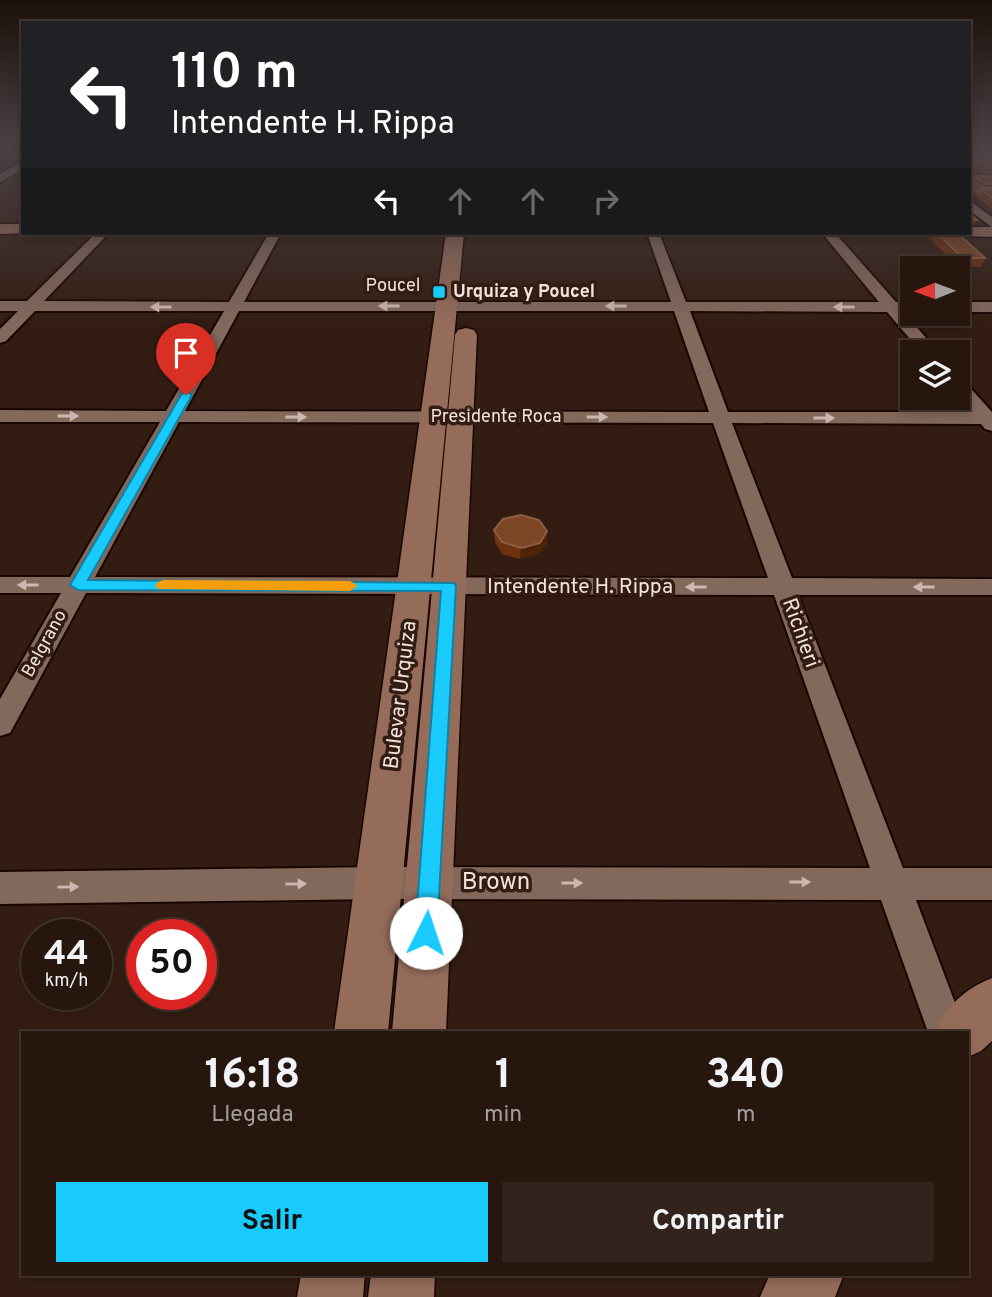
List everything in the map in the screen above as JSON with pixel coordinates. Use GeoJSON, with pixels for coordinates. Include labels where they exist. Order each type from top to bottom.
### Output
{"type":"FeatureCollection","features":[{"type":"Feature","properties":{"kind":"main road"},"geometry":{"type":"LineString","coordinates":[[0,229],[21,229]]}},
{"type":"Feature","properties":{"kind":"main road"},"geometry":{"type":"LineString","coordinates":[[971,232],[992,232]]}},
{"type":"Feature","properties":{"kind":"main road","name":"Bulevar Urquiza"},"geometry":{"type":"LineString","coordinates":[[419,1031],[449,586],[447,417],[457,305],[455,235]]}},
{"type":"Feature","properties":{"kind":"main road","name":"Bulevar Urquiza"},"geometry":{"type":"LineString","coordinates":[[457,305],[473,235]]}},
{"type":"Feature","properties":{"kind":"main road","name":"Bulevar Urquiza"},"geometry":{"type":"LineString","coordinates":[[361,1031],[413,586],[447,417]]}},
{"type":"Feature","properties":{"kind":"main road"},"geometry":{"type":"LineString","coordinates":[[963,1031],[992,1004]]}},
{"type":"Feature","properties":{"kind":"main road"},"geometry":{"type":"LineString","coordinates":[[330,1297],[333,1276]]}},
{"type":"Feature","properties":{"kind":"main road"},"geometry":{"type":"LineString","coordinates":[[401,1297],[403,1276]]}},
{"type":"Feature","properties":{"kind":"main road"},"geometry":{"type":"LineString","coordinates":[[793,1297],[810,1276]]}},
{"type":"Feature","properties":{"kind":"street"},"geometry":{"type":"LineString","coordinates":[[971,206],[992,223]]}},
{"type":"Feature","properties":{"kind":"street"},"geometry":{"type":"LineString","coordinates":[[0,338],[101,235]]}},
{"type":"Feature","properties":{"kind":"street","name":"Belgrano"},"geometry":{"type":"LineString","coordinates":[[0,725],[274,235]]}},
{"type":"Feature","properties":{"kind":"street","name":"Richieri"},"geometry":{"type":"LineString","coordinates":[[654,235],[947,1031]]}},
{"type":"Feature","properties":{"kind":"street"},"geometry":{"type":"LineString","coordinates":[[830,235],[920,340]]}},
{"type":"Feature","properties":{"kind":"street","name":"Poucel"},"geometry":{"type":"LineString","coordinates":[[0,306],[900,307]]}},
{"type":"Feature","properties":{"kind":"street"},"geometry":{"type":"LineString","coordinates":[[970,307],[992,307]]}},
{"type":"Feature","properties":{"kind":"street"},"geometry":{"type":"LineString","coordinates":[[970,398],[990,420]]}},
{"type":"Feature","properties":{"kind":"street","name":"Presidente Roca"},"geometry":{"type":"LineString","coordinates":[[0,416],[990,420]]}},
{"type":"Feature","properties":{"kind":"street","name":"Intendente H. Rippa"},"geometry":{"type":"LineString","coordinates":[[0,584],[992,587]]}},
{"type":"Feature","properties":{"kind":"street","name":"Brown"},"geometry":{"type":"LineString","coordinates":[[0,888],[379,883],[992,884]]}},
{"type":"Feature","properties":{"kind":"building"},"geometry":{"type":"Polygon","coordinates":[[[939,235],[959,235],[985,258],[961,256],[939,235]]]}},
{"type":"Feature","properties":{"kind":"building"},"geometry":{"type":"Polygon","coordinates":[[[521,515],[539,520],[547,531],[540,543],[521,548],[502,542],[494,530],[503,519],[521,515]]]}},
{"type":"Feature","properties":{"kind":"slow traffic"},"geometry":{"type":"LineString","coordinates":[[163,585],[350,586]]}},
{"type":"Feature","properties":{"kind":"place","name":"Urquiza y Poucel"},"geometry":{"type":"Point","coordinates":[439,292]}},
{"type":"Feature","properties":{"kind":"route"},"geometry":{"type":"LineString","coordinates":[[186,395],[78,585],[449,586],[426,933]]}}]}
